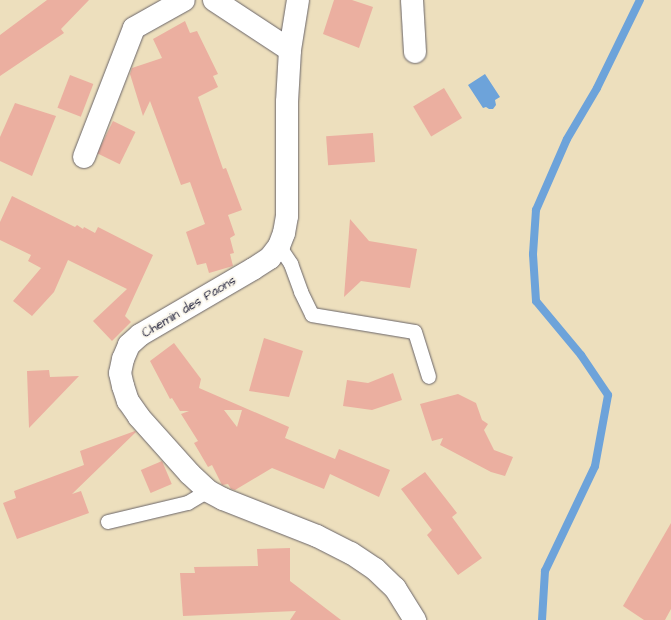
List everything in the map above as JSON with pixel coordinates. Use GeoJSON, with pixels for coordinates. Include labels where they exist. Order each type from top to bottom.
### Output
{"type":"FeatureCollection","features":[{"type":"Feature","properties":{"kind":"street"},"geometry":{"type":"LineString","coordinates":[[84,157],[134,28],[184,0]]}},
{"type":"Feature","properties":{"kind":"street"},"geometry":{"type":"LineString","coordinates":[[214,0],[290,50]]}},
{"type":"Feature","properties":{"kind":"street","name":"Chemin des Paons"},"geometry":{"type":"LineString","coordinates":[[298,0],[290,50],[286,143],[287,216],[284,233],[279,246],[270,258],[253,269],[140,335],[129,345],[123,359],[120,373],[128,401],[144,423],[190,474],[208,491],[223,499],[317,536],[351,553],[375,569],[395,588],[415,620]]}},
{"type":"Feature","properties":{"kind":"street"},"geometry":{"type":"LineString","coordinates":[[412,0],[415,52]]}},
{"type":"Feature","properties":{"kind":"lane"},"geometry":{"type":"LineString","coordinates":[[279,246],[291,264],[301,292],[312,315],[415,332],[429,377]]}},
{"type":"Feature","properties":{"kind":"lane"},"geometry":{"type":"LineString","coordinates":[[108,522],[188,503],[208,491]]}},
{"type":"Feature","properties":{"kind":"water"},"geometry":{"type":"Polygon","coordinates":[[[485,74],[500,97],[495,100],[496,105],[493,109],[486,107],[483,108],[468,85],[485,74]]]}},
{"type":"Feature","properties":{"kind":"building"},"geometry":{"type":"Polygon","coordinates":[[[47,0],[89,0],[61,29],[64,33],[0,76],[0,35],[47,0]]]}},
{"type":"Feature","properties":{"kind":"building"},"geometry":{"type":"Polygon","coordinates":[[[334,0],[352,0],[373,7],[359,48],[323,34],[334,0]]]}},
{"type":"Feature","properties":{"kind":"building"},"geometry":{"type":"Polygon","coordinates":[[[185,21],[190,33],[197,31],[218,74],[213,76],[218,87],[198,97],[223,169],[226,168],[242,210],[228,215],[235,235],[230,238],[234,253],[230,254],[233,266],[209,273],[206,263],[197,265],[186,232],[205,224],[190,182],[181,185],[150,101],[143,116],[130,74],[132,68],[162,58],[153,39],[185,21]]]}},
{"type":"Feature","properties":{"kind":"building"},"geometry":{"type":"Polygon","coordinates":[[[70,75],[93,84],[81,117],[57,108],[70,75]]]}},
{"type":"Feature","properties":{"kind":"building"},"geometry":{"type":"Polygon","coordinates":[[[444,88],[462,118],[431,137],[413,107],[444,88]]]}},
{"type":"Feature","properties":{"kind":"building"},"geometry":{"type":"Polygon","coordinates":[[[15,103],[56,116],[32,176],[0,161],[0,137],[15,103]]]}},
{"type":"Feature","properties":{"kind":"building"},"geometry":{"type":"Polygon","coordinates":[[[113,121],[135,132],[120,164],[97,153],[113,121]]]}},
{"type":"Feature","properties":{"kind":"building"},"geometry":{"type":"Polygon","coordinates":[[[373,133],[375,162],[328,165],[326,136],[373,133]]]}},
{"type":"Feature","properties":{"kind":"building"},"geometry":{"type":"Polygon","coordinates":[[[12,196],[75,227],[77,225],[83,229],[84,227],[95,233],[98,227],[153,255],[125,316],[131,322],[112,341],[93,321],[127,289],[68,260],[54,292],[32,316],[13,301],[41,268],[28,261],[31,255],[0,240],[0,222],[12,196]]]}},
{"type":"Feature","properties":{"kind":"building"},"geometry":{"type":"Polygon","coordinates":[[[350,219],[369,241],[417,249],[410,288],[361,281],[344,297],[350,219]]]}},
{"type":"Feature","properties":{"kind":"building"},"geometry":{"type":"Polygon","coordinates":[[[264,338],[303,351],[289,397],[249,391],[264,338]]]}},
{"type":"Feature","properties":{"kind":"building"},"geometry":{"type":"Polygon","coordinates":[[[174,343],[201,379],[199,388],[289,427],[285,438],[335,459],[339,449],[390,470],[379,497],[330,474],[324,489],[272,468],[235,490],[231,489],[228,484],[222,485],[212,465],[208,467],[194,443],[198,441],[181,414],[189,411],[180,411],[172,398],[170,399],[150,361],[174,343]],[[224,410],[237,427],[242,410],[224,410]]]}},
{"type":"Feature","properties":{"kind":"building"},"geometry":{"type":"Polygon","coordinates":[[[49,370],[50,377],[79,376],[29,428],[27,371],[49,370]]]}},
{"type":"Feature","properties":{"kind":"building"},"geometry":{"type":"Polygon","coordinates":[[[393,373],[402,400],[372,410],[343,406],[347,380],[368,383],[393,373]]]}},
{"type":"Feature","properties":{"kind":"building"},"geometry":{"type":"Polygon","coordinates":[[[458,394],[476,403],[482,420],[488,424],[484,430],[494,450],[513,457],[505,476],[491,472],[440,445],[443,438],[432,441],[420,404],[458,394]]]}},
{"type":"Feature","properties":{"kind":"building"},"geometry":{"type":"Polygon","coordinates":[[[135,431],[136,432],[72,494],[81,491],[89,513],[17,539],[3,503],[16,498],[14,491],[84,465],[80,451],[135,431]]]}},
{"type":"Feature","properties":{"kind":"building"},"geometry":{"type":"Polygon","coordinates":[[[162,461],[172,484],[151,493],[141,470],[162,461]]]}},
{"type":"Feature","properties":{"kind":"building"},"geometry":{"type":"Polygon","coordinates":[[[425,472],[457,513],[452,517],[482,558],[458,575],[427,535],[432,530],[401,489],[425,472]]]}},
{"type":"Feature","properties":{"kind":"building"},"geometry":{"type":"Polygon","coordinates":[[[671,523],[671,609],[665,620],[644,620],[623,606],[671,523]]]}},
{"type":"Feature","properties":{"kind":"building"},"geometry":{"type":"Polygon","coordinates":[[[290,548],[290,581],[341,620],[290,620],[296,611],[183,616],[180,573],[195,573],[194,567],[258,566],[257,549],[290,548]]]}},
{"type":"Feature","properties":{"kind":"waterway"},"geometry":{"type":"LineString","coordinates":[[542,620],[545,571],[595,466],[608,395],[581,355],[536,301],[533,254],[536,210],[567,139],[597,88],[640,0]]}}]}
